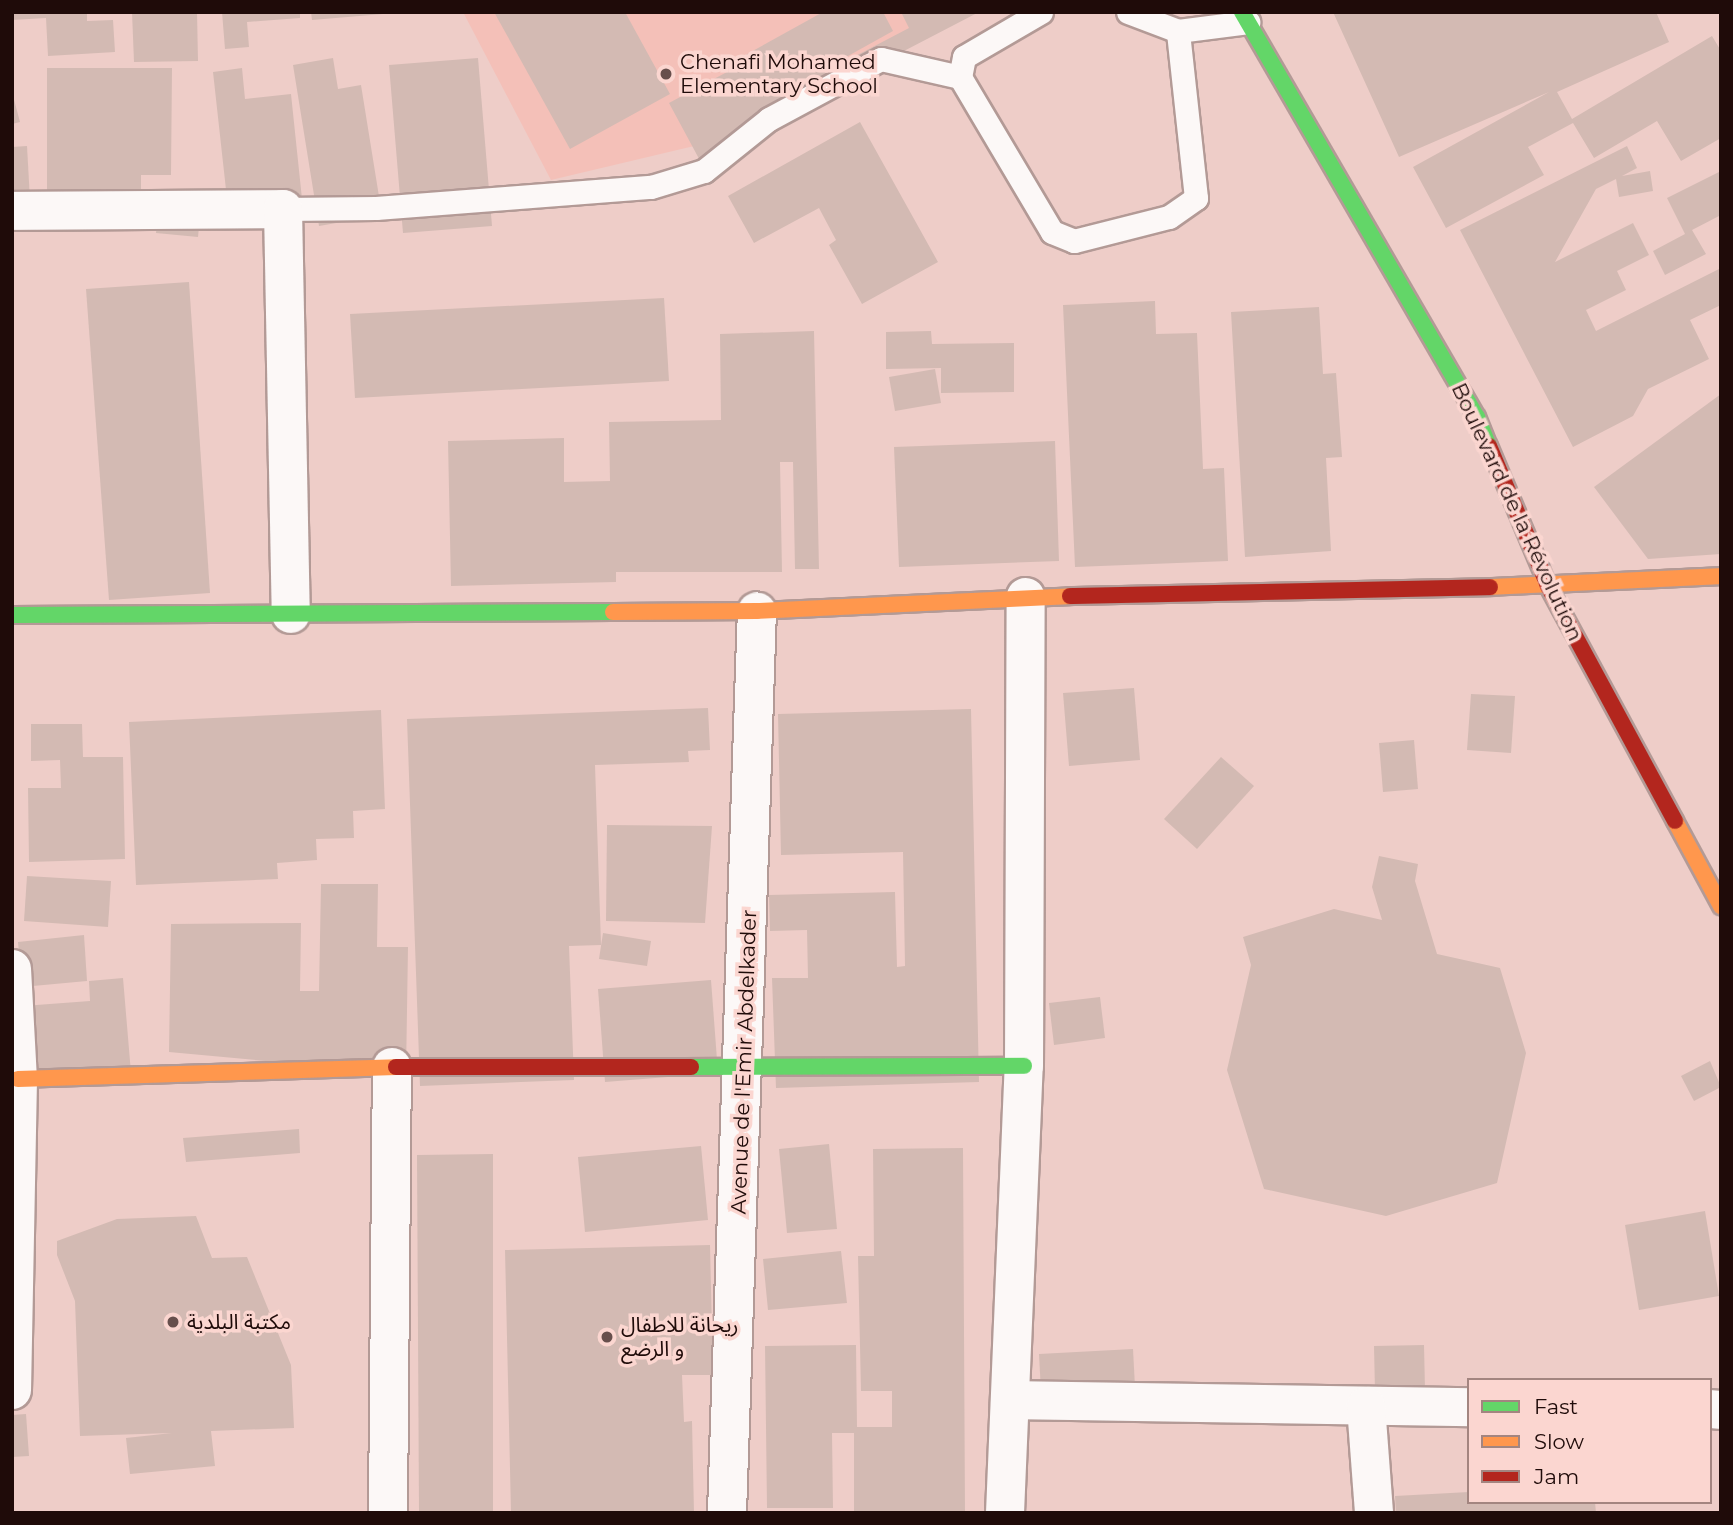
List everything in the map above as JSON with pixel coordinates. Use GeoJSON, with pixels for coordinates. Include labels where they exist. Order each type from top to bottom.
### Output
{"type":"FeatureCollection","features":[{"type":"Feature","properties":{"kind":"street","name":"Boulevard de la Révolution"},"geometry":{"type":"LineString","coordinates":[[1252,15],[1477,417],[1548,586],[1721,906]]}},
{"type":"Feature","properties":{"kind":"street"},"geometry":{"type":"LineString","coordinates":[[12,211],[283,209],[291,614]]}},
{"type":"Feature","properties":{"kind":"street"},"geometry":{"type":"LineString","coordinates":[[12,615],[757,611],[1026,597],[1548,586],[1721,576]]}},
{"type":"Feature","properties":{"kind":"street"},"geometry":{"type":"LineString","coordinates":[[1005,1513],[1024,1066],[1026,597]]}},
{"type":"Feature","properties":{"kind":"street","name":"Avenue de l'Emir Abdelkader"},"geometry":{"type":"LineString","coordinates":[[727,1513],[745,1065],[757,611]]}},
{"type":"Feature","properties":{"kind":"street"},"geometry":{"type":"LineString","coordinates":[[12,969],[19,1079],[12,1390]]}},
{"type":"Feature","properties":{"kind":"street"},"geometry":{"type":"LineString","coordinates":[[19,1079],[392,1067],[1024,1066]]}},
{"type":"Feature","properties":{"kind":"street"},"geometry":{"type":"LineString","coordinates":[[388,1513],[392,1067]]}},
{"type":"Feature","properties":{"kind":"street"},"geometry":{"type":"LineString","coordinates":[[1010,1400],[1467,1407]]}},
{"type":"Feature","properties":{"kind":"street"},"geometry":{"type":"LineString","coordinates":[[1366,1406],[1374,1513]]}},
{"type":"Feature","properties":{"kind":"lane"},"geometry":{"type":"LineString","coordinates":[[1041,12],[964,57],[960,77],[1052,232],[1074,241],[1169,218],[1196,198],[1178,31]]}},
{"type":"Feature","properties":{"kind":"lane"},"geometry":{"type":"LineString","coordinates":[[1128,12],[1178,31],[1252,15]]}},
{"type":"Feature","properties":{"kind":"lane"},"geometry":{"type":"LineString","coordinates":[[283,209],[376,208],[651,187],[704,171],[769,119],[881,59],[960,77]]}},
{"type":"Feature","properties":{"kind":"shaded area","name":"Chenafi Mohamed Elementary School"},"geometry":{"type":"Polygon","coordinates":[[[463,12],[942,12],[732,137],[551,180],[463,12]]]}},
{"type":"Feature","properties":{"kind":"building"},"geometry":{"type":"Polygon","coordinates":[[[12,12],[87,12],[87,21],[113,20],[115,52],[48,56],[46,18],[12,20],[12,12]]]}},
{"type":"Feature","properties":{"kind":"building"},"geometry":{"type":"Polygon","coordinates":[[[132,12],[197,12],[198,61],[134,62],[132,12]]]}},
{"type":"Feature","properties":{"kind":"building"},"geometry":{"type":"Polygon","coordinates":[[[222,12],[300,12],[300,18],[247,22],[249,47],[225,49],[222,12]]]}},
{"type":"Feature","properties":{"kind":"building"},"geometry":{"type":"Polygon","coordinates":[[[311,12],[383,12],[383,14],[312,20],[311,12]]]}},
{"type":"Feature","properties":{"kind":"building"},"geometry":{"type":"Polygon","coordinates":[[[494,12],[625,12],[670,94],[570,149],[494,12]]]}},
{"type":"Feature","properties":{"kind":"building"},"geometry":{"type":"Polygon","coordinates":[[[823,12],[883,12],[893,31],[839,61],[853,87],[704,168],[669,103],[742,64],[740,58],[823,12]]]}},
{"type":"Feature","properties":{"kind":"building"},"geometry":{"type":"Polygon","coordinates":[[[901,12],[979,12],[852,78],[844,62],[909,28],[901,12]]]}},
{"type":"Feature","properties":{"kind":"building"},"geometry":{"type":"Polygon","coordinates":[[[1333,12],[1656,12],[1669,42],[1557,92],[1572,119],[1712,36],[1721,51],[1721,138],[1681,161],[1657,121],[1594,158],[1573,123],[1528,147],[1544,175],[1446,228],[1413,167],[1549,92],[1399,157],[1333,12]]]}},
{"type":"Feature","properties":{"kind":"building"},"geometry":{"type":"Polygon","coordinates":[[[333,58],[338,89],[361,85],[382,215],[319,226],[293,65],[333,58]]]}},
{"type":"Feature","properties":{"kind":"building"},"geometry":{"type":"Polygon","coordinates":[[[478,58],[492,226],[403,233],[389,65],[478,58]]]}},
{"type":"Feature","properties":{"kind":"building"},"geometry":{"type":"Polygon","coordinates":[[[47,68],[172,68],[171,175],[141,175],[141,231],[47,231],[47,68]]]}},
{"type":"Feature","properties":{"kind":"building"},"geometry":{"type":"Polygon","coordinates":[[[242,68],[245,99],[291,94],[304,218],[230,226],[213,72],[242,68]]]}},
{"type":"Feature","properties":{"kind":"building"},"geometry":{"type":"Polygon","coordinates":[[[12,92],[20,122],[12,124],[12,92]]]}},
{"type":"Feature","properties":{"kind":"building"},"geometry":{"type":"Polygon","coordinates":[[[860,122],[938,262],[862,304],[829,245],[836,240],[819,208],[754,243],[728,196],[860,122]]]}},
{"type":"Feature","properties":{"kind":"building"},"geometry":{"type":"Polygon","coordinates":[[[27,146],[31,218],[12,219],[12,147],[27,146]]]}},
{"type":"Feature","properties":{"kind":"building"},"geometry":{"type":"Polygon","coordinates":[[[1627,146],[1637,168],[1622,176],[1650,171],[1653,191],[1619,197],[1616,179],[1596,189],[1555,262],[1633,223],[1649,255],[1617,271],[1626,290],[1586,310],[1596,331],[1721,268],[1721,305],[1690,320],[1709,359],[1648,389],[1633,416],[1573,447],[1460,230],[1627,146]]]}},
{"type":"Feature","properties":{"kind":"building"},"geometry":{"type":"Polygon","coordinates":[[[1721,171],[1721,215],[1692,230],[1706,254],[1665,275],[1653,251],[1685,234],[1667,198],[1721,171]]]}},
{"type":"Feature","properties":{"kind":"building"},"geometry":{"type":"Polygon","coordinates":[[[160,193],[202,197],[198,237],[156,233],[160,193]]]}},
{"type":"Feature","properties":{"kind":"building"},"geometry":{"type":"Polygon","coordinates":[[[189,282],[210,593],[109,600],[86,289],[189,282]]]}},
{"type":"Feature","properties":{"kind":"building"},"geometry":{"type":"Polygon","coordinates":[[[664,298],[669,381],[355,398],[350,314],[664,298]]]}},
{"type":"Feature","properties":{"kind":"building"},"geometry":{"type":"Polygon","coordinates":[[[1155,301],[1156,334],[1197,333],[1203,469],[1224,468],[1228,561],[1075,567],[1063,305],[1155,301]]]}},
{"type":"Feature","properties":{"kind":"building"},"geometry":{"type":"Polygon","coordinates":[[[1319,307],[1323,374],[1336,373],[1342,457],[1326,458],[1331,551],[1245,557],[1231,312],[1319,307]]]}},
{"type":"Feature","properties":{"kind":"building"},"geometry":{"type":"Polygon","coordinates":[[[814,331],[819,569],[795,569],[793,462],[780,462],[782,572],[616,572],[616,582],[451,586],[448,441],[564,438],[564,482],[610,481],[609,422],[721,420],[720,334],[814,331]]]}},
{"type":"Feature","properties":{"kind":"building"},"geometry":{"type":"Polygon","coordinates":[[[931,331],[932,344],[1014,343],[1014,392],[941,393],[941,368],[886,369],[886,332],[931,331]]]}},
{"type":"Feature","properties":{"kind":"building"},"geometry":{"type":"Polygon","coordinates":[[[935,369],[941,403],[895,411],[889,377],[935,369]]]}},
{"type":"Feature","properties":{"kind":"building"},"geometry":{"type":"Polygon","coordinates":[[[1721,394],[1721,554],[1648,559],[1594,487],[1721,394]]]}},
{"type":"Feature","properties":{"kind":"building"},"geometry":{"type":"Polygon","coordinates":[[[1055,441],[1059,561],[899,567],[894,447],[1055,441]]]}},
{"type":"Feature","properties":{"kind":"building"},"geometry":{"type":"Polygon","coordinates":[[[1134,688],[1140,760],[1069,766],[1063,693],[1134,688]]]}},
{"type":"Feature","properties":{"kind":"building"},"geometry":{"type":"Polygon","coordinates":[[[1471,694],[1515,696],[1511,753],[1467,750],[1471,694]]]}},
{"type":"Feature","properties":{"kind":"building"},"geometry":{"type":"Polygon","coordinates":[[[708,708],[710,750],[688,751],[689,762],[595,765],[601,945],[569,946],[574,1080],[420,1086],[407,719],[708,708]]]}},
{"type":"Feature","properties":{"kind":"building"},"geometry":{"type":"Polygon","coordinates":[[[971,709],[979,1082],[776,1088],[772,978],[808,978],[807,930],[770,931],[769,895],[895,892],[897,967],[905,966],[903,852],[781,855],[778,714],[971,709]]]}},
{"type":"Feature","properties":{"kind":"building"},"geometry":{"type":"Polygon","coordinates":[[[381,710],[385,809],[353,811],[354,838],[316,839],[317,860],[277,863],[278,879],[136,885],[129,722],[381,710]]]}},
{"type":"Feature","properties":{"kind":"building"},"geometry":{"type":"Polygon","coordinates":[[[31,724],[82,724],[83,757],[123,757],[125,859],[29,862],[28,788],[61,788],[60,760],[31,761],[31,724]]]}},
{"type":"Feature","properties":{"kind":"building"},"geometry":{"type":"Polygon","coordinates":[[[1414,740],[1418,789],[1383,792],[1379,743],[1414,740]]]}},
{"type":"Feature","properties":{"kind":"building"},"geometry":{"type":"Polygon","coordinates":[[[1221,757],[1254,786],[1197,849],[1164,819],[1221,757]]]}},
{"type":"Feature","properties":{"kind":"building"},"geometry":{"type":"Polygon","coordinates":[[[607,825],[712,826],[705,923],[606,921],[607,825]]]}},
{"type":"Feature","properties":{"kind":"building"},"geometry":{"type":"Polygon","coordinates":[[[1379,856],[1418,864],[1415,881],[1437,954],[1500,968],[1526,1053],[1497,1183],[1386,1216],[1264,1189],[1227,1070],[1251,965],[1243,937],[1334,909],[1382,920],[1372,887],[1379,856]]]}},
{"type":"Feature","properties":{"kind":"building"},"geometry":{"type":"Polygon","coordinates":[[[27,876],[111,881],[108,927],[24,921],[27,876]]]}},
{"type":"Feature","properties":{"kind":"building"},"geometry":{"type":"Polygon","coordinates":[[[321,884],[378,884],[377,947],[408,947],[406,1074],[169,1052],[171,924],[301,923],[300,991],[319,991],[321,884]]]}},
{"type":"Feature","properties":{"kind":"building"},"geometry":{"type":"Polygon","coordinates":[[[603,933],[651,941],[647,966],[599,959],[603,933]]]}},
{"type":"Feature","properties":{"kind":"building"},"geometry":{"type":"Polygon","coordinates":[[[84,935],[87,981],[22,987],[18,942],[84,935]]]}},
{"type":"Feature","properties":{"kind":"building"},"geometry":{"type":"Polygon","coordinates":[[[123,978],[131,1073],[29,1081],[23,1006],[90,1001],[89,981],[123,978]]]}},
{"type":"Feature","properties":{"kind":"building"},"geometry":{"type":"Polygon","coordinates":[[[711,980],[718,1073],[605,1082],[598,989],[711,980]]]}},
{"type":"Feature","properties":{"kind":"building"},"geometry":{"type":"Polygon","coordinates":[[[1100,997],[1105,1038],[1054,1045],[1049,1003],[1100,997]]]}},
{"type":"Feature","properties":{"kind":"building"},"geometry":{"type":"Polygon","coordinates":[[[1710,1061],[1721,1087],[1694,1101],[1681,1076],[1710,1061]]]}},
{"type":"Feature","properties":{"kind":"building"},"geometry":{"type":"Polygon","coordinates":[[[299,1129],[300,1153],[186,1162],[183,1138],[299,1129]]]}},
{"type":"Feature","properties":{"kind":"building"},"geometry":{"type":"Polygon","coordinates":[[[829,1144],[837,1229],[787,1233],[779,1149],[829,1144]]]}},
{"type":"Feature","properties":{"kind":"building"},"geometry":{"type":"Polygon","coordinates":[[[701,1146],[708,1220],[585,1232],[578,1157],[701,1146]]]}},
{"type":"Feature","properties":{"kind":"building"},"geometry":{"type":"Polygon","coordinates":[[[963,1148],[965,1513],[854,1513],[854,1433],[832,1433],[833,1508],[767,1508],[765,1346],[856,1345],[857,1427],[892,1427],[892,1391],[861,1391],[858,1256],[874,1256],[873,1149],[963,1148]]]}},
{"type":"Feature","properties":{"kind":"building"},"geometry":{"type":"Polygon","coordinates":[[[493,1154],[493,1511],[419,1511],[417,1155],[493,1154]]]}},
{"type":"Feature","properties":{"kind":"building"},"geometry":{"type":"Polygon","coordinates":[[[1705,1211],[1719,1296],[1639,1310],[1625,1225],[1705,1211]]]}},
{"type":"Feature","properties":{"kind":"building","name":"مكتبة البلدية"},"geometry":{"type":"Polygon","coordinates":[[[196,1216],[212,1258],[247,1257],[291,1365],[294,1428],[211,1431],[215,1466],[130,1474],[126,1438],[172,1433],[80,1436],[75,1301],[57,1255],[57,1241],[117,1219],[196,1216]]]}},
{"type":"Feature","properties":{"kind":"building"},"geometry":{"type":"Polygon","coordinates":[[[710,1245],[713,1375],[682,1375],[684,1422],[692,1421],[694,1513],[511,1513],[505,1250],[710,1245]]]}},
{"type":"Feature","properties":{"kind":"building"},"geometry":{"type":"Polygon","coordinates":[[[841,1251],[847,1303],[768,1310],[763,1259],[841,1251]]]}},
{"type":"Feature","properties":{"kind":"building"},"geometry":{"type":"Polygon","coordinates":[[[1424,1345],[1425,1390],[1375,1391],[1374,1346],[1424,1345]]]}},
{"type":"Feature","properties":{"kind":"building"},"geometry":{"type":"Polygon","coordinates":[[[1133,1349],[1135,1387],[1041,1392],[1039,1354],[1133,1349]]]}},
{"type":"Feature","properties":{"kind":"building"},"geometry":{"type":"Polygon","coordinates":[[[26,1414],[29,1456],[12,1457],[12,1415],[26,1414]]]}},
{"type":"Feature","properties":{"kind":"building"},"geometry":{"type":"Polygon","coordinates":[[[1467,1492],[1467,1504],[1595,1504],[1596,1513],[1396,1513],[1395,1496],[1467,1492]]]}},
{"type":"Feature","properties":{"kind":"traffic: fast"},"geometry":{"type":"LineString","coordinates":[[1242,12],[1477,417],[1489,446]]}},
{"type":"Feature","properties":{"kind":"traffic: fast"},"geometry":{"type":"LineString","coordinates":[[12,615],[613,612]]}},
{"type":"Feature","properties":{"kind":"traffic: fast"},"geometry":{"type":"LineString","coordinates":[[691,1067],[1024,1066]]}},
{"type":"Feature","properties":{"kind":"traffic: slow"},"geometry":{"type":"LineString","coordinates":[[1490,587],[1721,576]]}},
{"type":"Feature","properties":{"kind":"traffic: slow"},"geometry":{"type":"LineString","coordinates":[[613,612],[757,611],[1070,596]]}},
{"type":"Feature","properties":{"kind":"traffic: slow"},"geometry":{"type":"LineString","coordinates":[[1675,821],[1721,906]]}},
{"type":"Feature","properties":{"kind":"traffic: slow"},"geometry":{"type":"LineString","coordinates":[[18,1079],[396,1067]]}},
{"type":"Feature","properties":{"kind":"traffic: jam"},"geometry":{"type":"LineString","coordinates":[[1489,446],[1548,586],[1675,821]]}},
{"type":"Feature","properties":{"kind":"traffic: jam"},"geometry":{"type":"LineString","coordinates":[[1070,596],[1490,587]]}},
{"type":"Feature","properties":{"kind":"traffic: jam"},"geometry":{"type":"LineString","coordinates":[[396,1067],[691,1067]]}},
{"type":"Feature","properties":{"kind":"place","name":"Chenafi Mohamed Elementary School"},"geometry":{"type":"Point","coordinates":[666,74]}},
{"type":"Feature","properties":{"kind":"place","name":"مكتبة البلدية"},"geometry":{"type":"Point","coordinates":[173,1322]}},
{"type":"Feature","properties":{"kind":"place","name":"ريحانة للاطفال و الرضع"},"geometry":{"type":"Point","coordinates":[607,1337]}}]}
